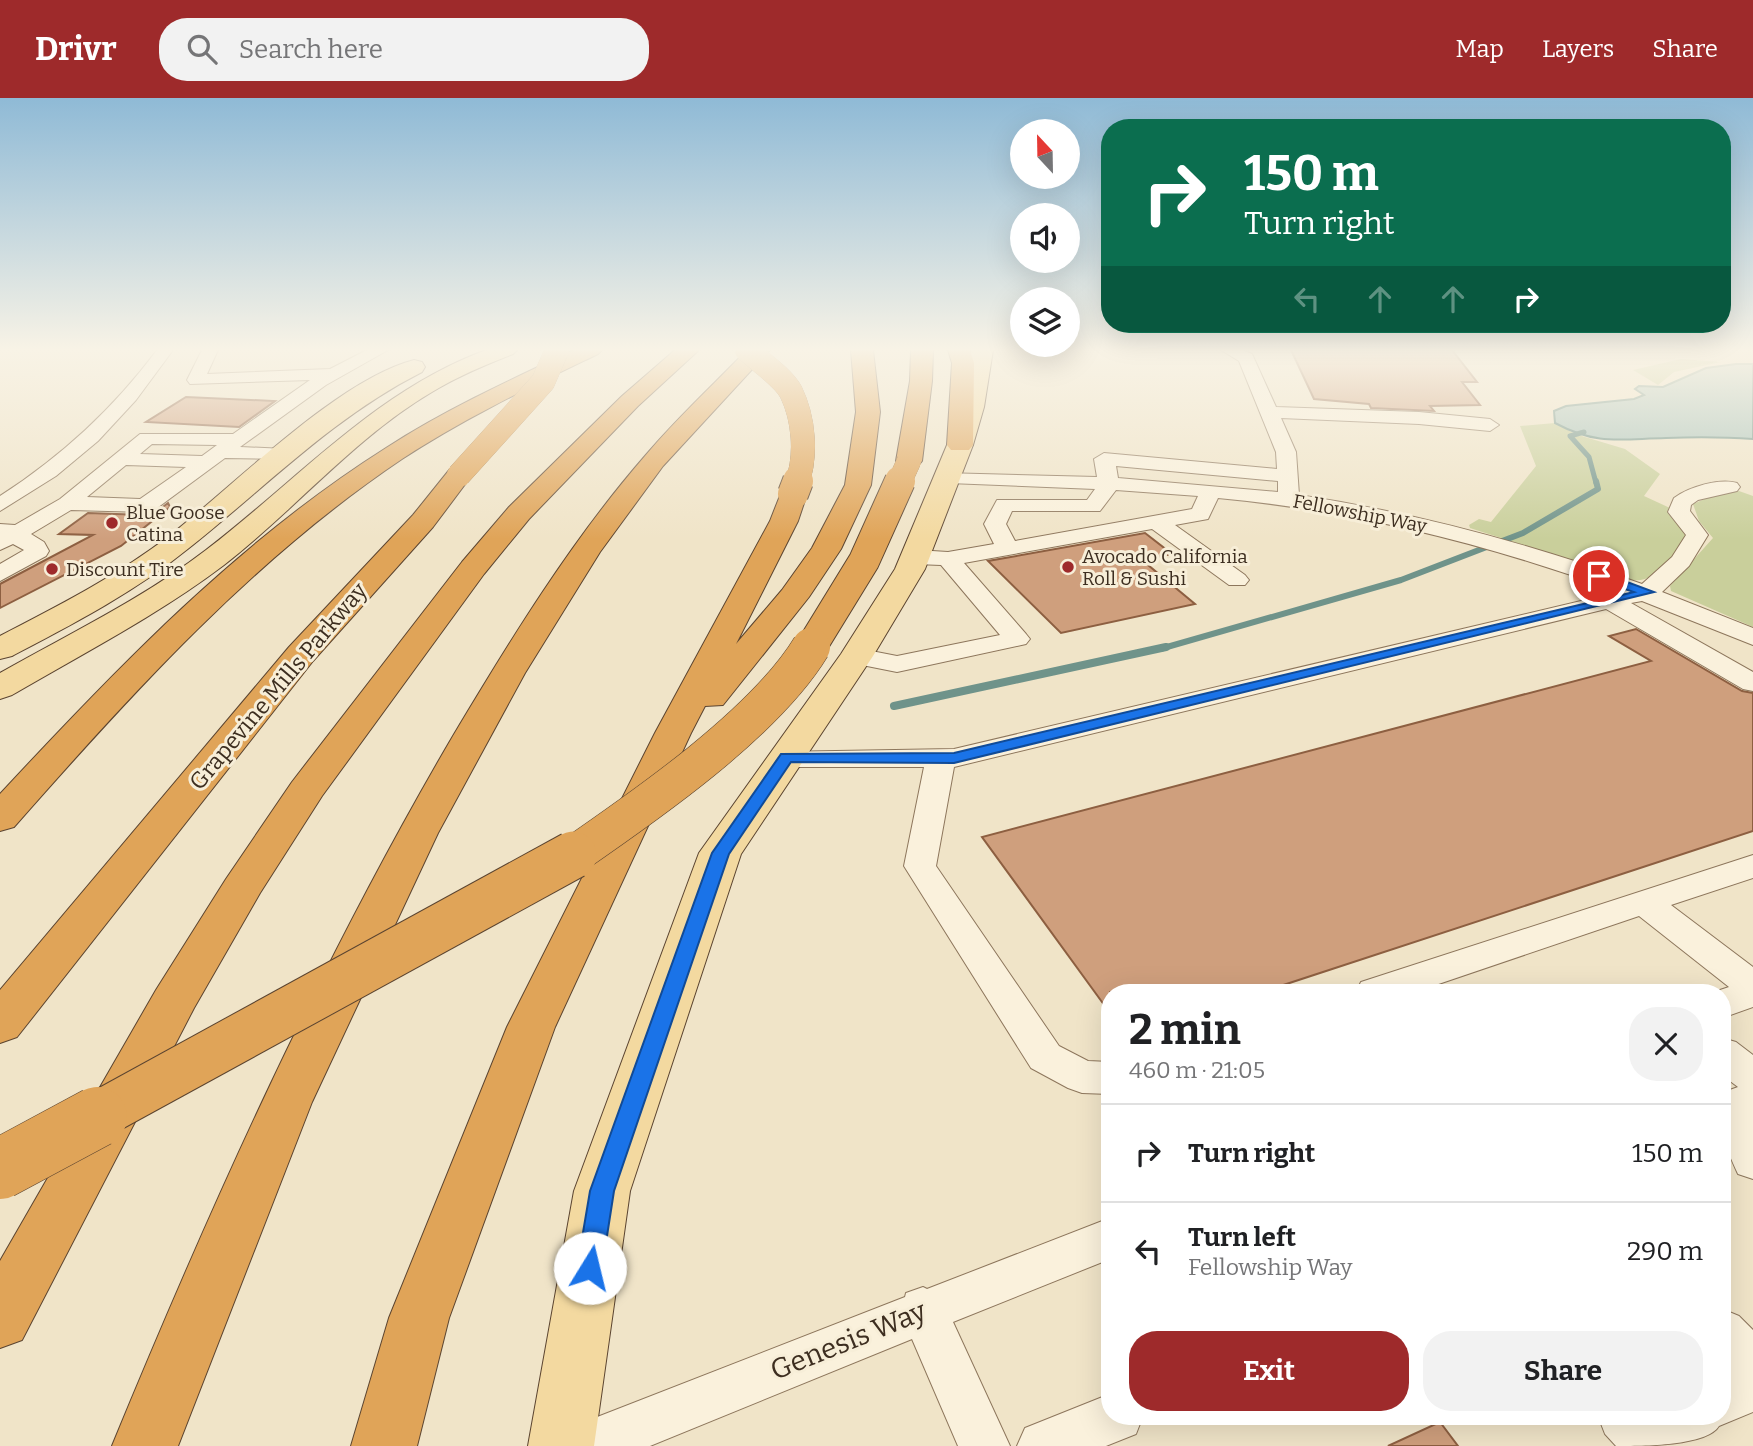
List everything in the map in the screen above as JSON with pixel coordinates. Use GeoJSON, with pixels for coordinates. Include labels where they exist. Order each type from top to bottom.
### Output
{"type":"FeatureCollection","features":[{"type":"Feature","properties":{"kind":"highway"},"geometry":{"type":"LineString","coordinates":[[0,818],[159,647],[310,514],[382,461],[464,413]]}},
{"type":"Feature","properties":{"kind":"highway","name":"Grapevine Mills Parkway"},"geometry":{"type":"LineString","coordinates":[[0,1024],[301,654],[422,521],[514,413]]}},
{"type":"Feature","properties":{"kind":"highway"},"geometry":{"type":"LineString","coordinates":[[0,1319],[173,1003],[241,889],[306,791],[473,568],[519,513],[618,413]]}},
{"type":"Feature","properties":{"kind":"highway"},"geometry":{"type":"LineString","coordinates":[[145,1446],[286,1102],[417,833],[508,673],[587,549],[654,461],[699,413]]}},
{"type":"Feature","properties":{"kind":"highway"},"geometry":{"type":"LineString","coordinates":[[384,1446],[419,1318],[531,1027],[662,756],[784,521],[803,467],[802,432],[797,413]]}},
{"type":"Feature","properties":{"kind":"highway"},"geometry":{"type":"LineString","coordinates":[[662,756],[793,597],[826,549],[858,485],[868,413]]}},
{"type":"Feature","properties":{"kind":"highway"},"geometry":{"type":"LineString","coordinates":[[928,413],[939,461]]}},
{"type":"Feature","properties":{"kind":"highway"},"geometry":{"type":"LineString","coordinates":[[0,1169],[498,901],[607,832],[721,744],[797,670],[864,561],[939,461],[951,413]]}},
{"type":"Feature","properties":{"kind":"main road"},"geometry":{"type":"LineString","coordinates":[[0,649],[149,565],[337,413]]}},
{"type":"Feature","properties":{"kind":"main road"},"geometry":{"type":"LineString","coordinates":[[0,688],[156,597],[213,559],[349,439],[383,413]]}},
{"type":"Feature","properties":{"kind":"main road"},"geometry":{"type":"LineString","coordinates":[[561,1446],[602,1191],[720,853],[856,656],[932,558],[939,461],[968,413]]}},
{"type":"Feature","properties":{"kind":"street"},"geometry":{"type":"LineString","coordinates":[[0,505],[33,485],[104,427],[115,413]]}},
{"type":"Feature","properties":{"kind":"street"},"geometry":{"type":"LineString","coordinates":[[67,503],[145,506],[277,413]]}},
{"type":"Feature","properties":{"kind":"street"},"geometry":{"type":"LineString","coordinates":[[1269,413],[1286,452],[1290,500]]}},
{"type":"Feature","properties":{"kind":"street"},"geometry":{"type":"LineString","coordinates":[[1292,413],[1419,418],[1490,425]]}},
{"type":"Feature","properties":{"kind":"street"},"geometry":{"type":"LineString","coordinates":[[7,535],[67,503],[147,439],[238,440]]}},
{"type":"Feature","properties":{"kind":"street"},"geometry":{"type":"LineString","coordinates":[[121,459],[286,455]]}},
{"type":"Feature","properties":{"kind":"street"},"geometry":{"type":"LineString","coordinates":[[1008,549],[995,524],[1005,505],[1092,506],[1102,499],[1109,483],[1104,459],[1288,475]]}},
{"type":"Feature","properties":{"kind":"street","name":"Fellowship Way"},"geometry":{"type":"LineString","coordinates":[[939,461],[1109,483],[1290,500],[1445,530],[1525,552],[1648,592],[1753,637]]}},
{"type":"Feature","properties":{"kind":"street"},"geometry":{"type":"LineString","coordinates":[[787,758],[954,758],[1648,592],[1681,561],[1697,535],[1679,512],[1681,502],[1691,495],[1730,487]]}},
{"type":"Feature","properties":{"kind":"street"},"geometry":{"type":"LineString","coordinates":[[932,558],[1008,549],[1200,514],[1211,491]]}},
{"type":"Feature","properties":{"kind":"street"},"geometry":{"type":"LineString","coordinates":[[1445,530],[1461,511]]}},
{"type":"Feature","properties":{"kind":"street"},"geometry":{"type":"LineString","coordinates":[[1156,522],[1237,580]]}},
{"type":"Feature","properties":{"kind":"street"},"geometry":{"type":"LineString","coordinates":[[0,574],[38,551],[36,547],[7,535]]}},
{"type":"Feature","properties":{"kind":"street"},"geometry":{"type":"LineString","coordinates":[[856,656],[897,664],[1017,639],[932,558]]}},
{"type":"Feature","properties":{"kind":"street"},"geometry":{"type":"LineString","coordinates":[[1609,601],[1753,683]]}},
{"type":"Feature","properties":{"kind":"street"},"geometry":{"type":"LineString","coordinates":[[941,758],[920,866],[1045,1057],[1082,1077],[1101,1078]]}},
{"type":"Feature","properties":{"kind":"street"},"geometry":{"type":"LineString","coordinates":[[1398,984],[1753,866]]}},
{"type":"Feature","properties":{"kind":"street"},"geometry":{"type":"LineString","coordinates":[[1644,902],[1753,986]]}},
{"type":"Feature","properties":{"kind":"street"},"geometry":{"type":"LineString","coordinates":[[1731,1001],[1753,992]]}},
{"type":"Feature","properties":{"kind":"street"},"geometry":{"type":"LineString","coordinates":[[1731,1060],[1753,1077]]}},
{"type":"Feature","properties":{"kind":"street"},"geometry":{"type":"LineString","coordinates":[[1753,1098],[1741,1103],[1740,1133],[1753,1161]]}},
{"type":"Feature","properties":{"kind":"street","name":"Genesis Way"},"geometry":{"type":"LineString","coordinates":[[587,1446],[923,1310],[1101,1241]]}},
{"type":"Feature","properties":{"kind":"street"},"geometry":{"type":"LineString","coordinates":[[923,1310],[984,1446]]}},
{"type":"Feature","properties":{"kind":"street"},"geometry":{"type":"LineString","coordinates":[[1731,1341],[1753,1363]]}},
{"type":"Feature","properties":{"kind":"street"},"geometry":{"type":"LineString","coordinates":[[1731,1397],[1753,1385]]}},
{"type":"Feature","properties":{"kind":"street"},"geometry":{"type":"LineString","coordinates":[[1043,1446],[1101,1423]]}},
{"type":"Feature","properties":{"kind":"street"},"geometry":{"type":"LineString","coordinates":[[1640,1435],[1671,1425]]}},
{"type":"Feature","properties":{"kind":"green space"},"geometry":{"type":"Polygon","coordinates":[[[1555,423],[1575,434],[1625,449],[1660,474],[1644,496],[1670,508],[1690,533],[1666,565],[1651,577],[1632,580],[1470,528],[1469,525],[1479,519],[1491,522],[1536,466],[1520,426],[1555,423]]]}},
{"type":"Feature","properties":{"kind":"green space"},"geometry":{"type":"Polygon","coordinates":[[[1739,491],[1753,496],[1753,627],[1671,591],[1670,586],[1713,538],[1699,521],[1693,504],[1716,494],[1739,491]]]}},
{"type":"Feature","properties":{"kind":"water"},"geometry":{"type":"Polygon","coordinates":[[[1554,413],[1753,413],[1753,439],[1699,437],[1609,440],[1584,435],[1555,423],[1554,413]]]}},
{"type":"Feature","properties":{"kind":"building"},"geometry":{"type":"Polygon","coordinates":[[[161,413],[259,413],[239,427],[146,422],[161,413]]]}},
{"type":"Feature","properties":{"kind":"building"},"geometry":{"type":"Polygon","coordinates":[[[168,503],[170,507],[121,546],[0,608],[0,584],[93,535],[59,534],[88,513],[145,515],[155,513],[168,503]]]}},
{"type":"Feature","properties":{"kind":"building"},"geometry":{"type":"Polygon","coordinates":[[[1145,533],[1172,554],[1142,560],[1195,604],[1061,633],[988,561],[1145,533]]]}},
{"type":"Feature","properties":{"kind":"building"},"geometry":{"type":"Polygon","coordinates":[[[1636,629],[1742,691],[1753,693],[1753,831],[1286,984],[1101,984],[1101,1001],[982,837],[1651,661],[1609,636],[1636,629]]]}},
{"type":"Feature","properties":{"kind":"building"},"geometry":{"type":"Polygon","coordinates":[[[1434,1425],[1442,1425],[1458,1446],[1388,1446],[1434,1425]]]}},
{"type":"Feature","properties":{"kind":"waterway"},"geometry":{"type":"LineString","coordinates":[[1584,432],[1570,436],[1589,457],[1596,483]]}},
{"type":"Feature","properties":{"kind":"waterway"},"geometry":{"type":"LineString","coordinates":[[1160,649],[1401,580],[1523,533],[1598,489],[1596,481]]}},
{"type":"Feature","properties":{"kind":"waterway"},"geometry":{"type":"LineString","coordinates":[[894,706],[1166,647]]}},
{"type":"Feature","properties":{"kind":"place","name":"Blue Goose Catina"},"geometry":{"type":"Point","coordinates":[112,523]}},
{"type":"Feature","properties":{"kind":"place","name":"Avocado California Roll & Sushi"},"geometry":{"type":"Point","coordinates":[1068,567]}},
{"type":"Feature","properties":{"kind":"place","name":"Discount Tire"},"geometry":{"type":"Point","coordinates":[52,569]}},
{"type":"Feature","properties":{"kind":"route"},"geometry":{"type":"LineString","coordinates":[[590,1268],[602,1191],[720,853],[787,758],[954,758],[1648,592],[1599,576]]}}]}
